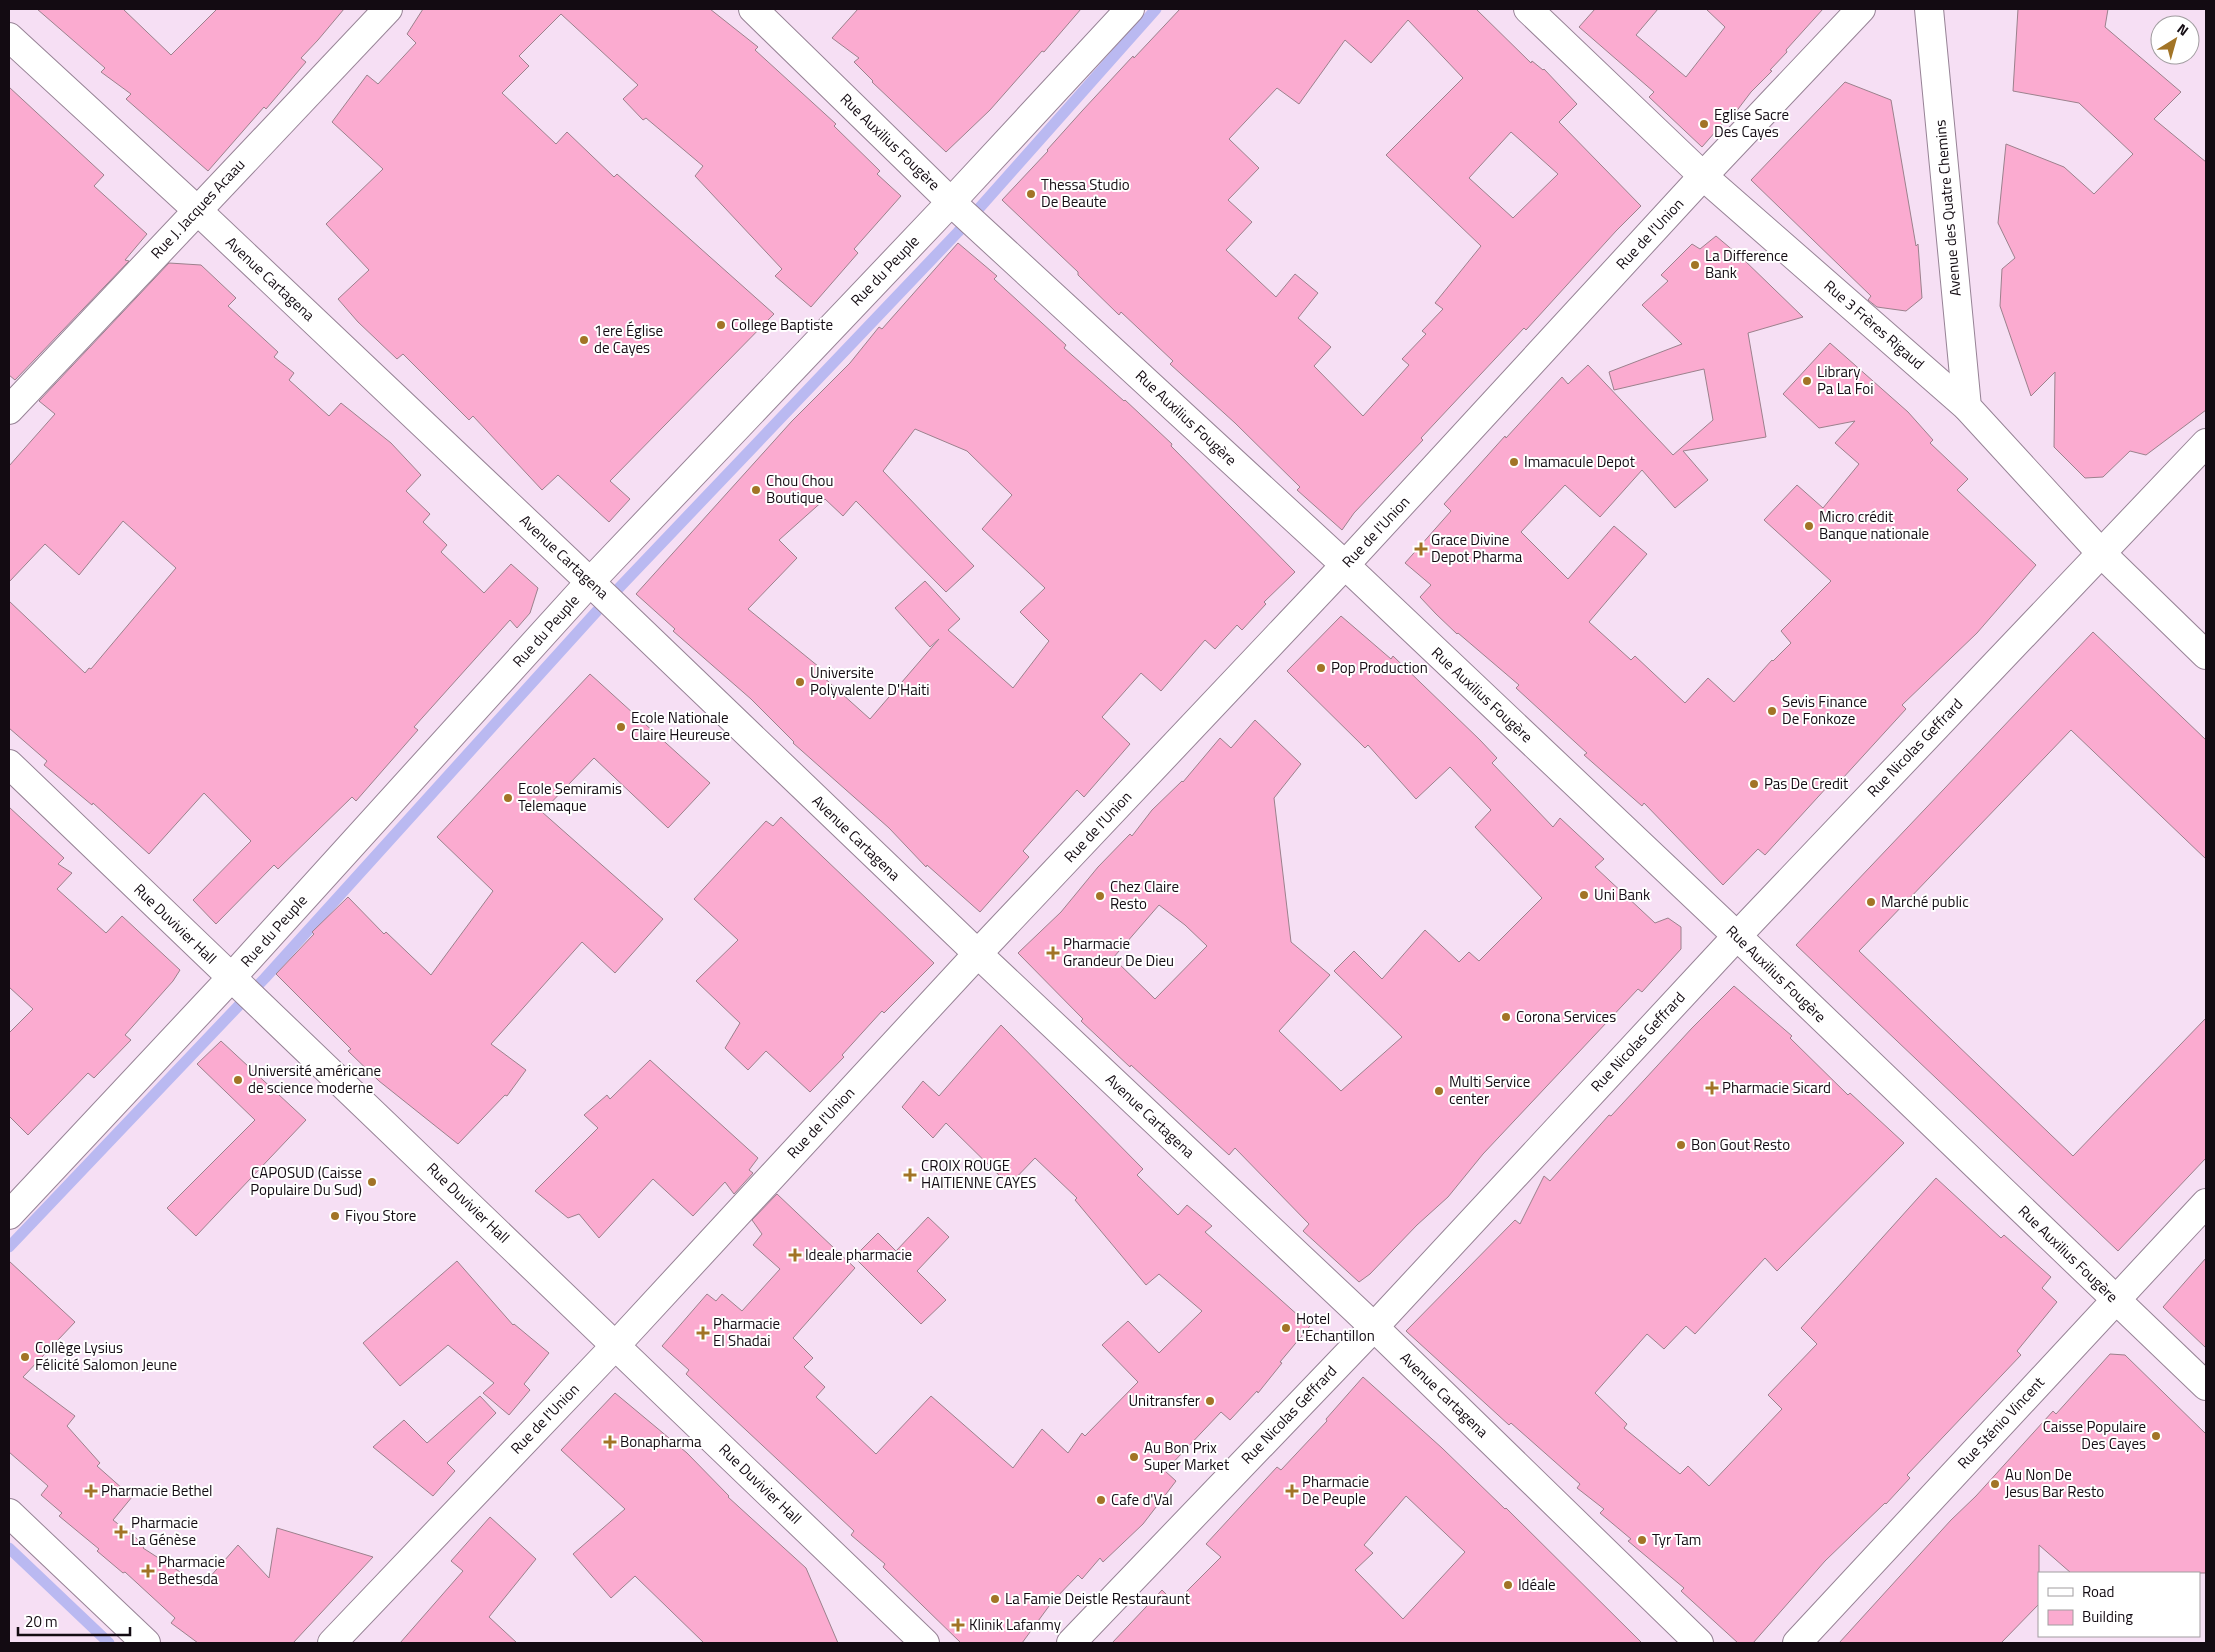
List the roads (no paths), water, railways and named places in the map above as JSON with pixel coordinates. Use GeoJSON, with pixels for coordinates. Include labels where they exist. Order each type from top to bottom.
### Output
{"type":"FeatureCollection","features":[{"type":"Feature","properties":{"kind":"street","name":"Rue J. Jacques Acaau"},"geometry":{"type":"LineString","coordinates":[[9,410],[388,9]]}},
{"type":"Feature","properties":{"kind":"street","name":"Rue Auxilius Fougère"},"geometry":{"type":"LineString","coordinates":[[753,9],[951,202],[1346,565],[1737,936],[2206,1386]]}},
{"type":"Feature","properties":{"kind":"street","name":"Rue du Peuple"},"geometry":{"type":"LineString","coordinates":[[9,1215],[231,978],[590,582],[951,202],[1130,9]]}},
{"type":"Feature","properties":{"kind":"street","name":"Rue 3 Frères Rigaud"},"geometry":{"type":"LineString","coordinates":[[1528,9],[1703,176],[1967,407],[2101,553],[2206,655]]}},
{"type":"Feature","properties":{"kind":"street","name":"Rue de l'Union"},"geometry":{"type":"LineString","coordinates":[[332,1643],[616,1345],[978,954],[1346,565],[1703,176],[1861,9]]}},
{"type":"Feature","properties":{"kind":"street","name":"Avenue des Quatre Chemins"},"geometry":{"type":"LineString","coordinates":[[1929,9],[1967,407]]}},
{"type":"Feature","properties":{"kind":"street","name":"Avenue Cartagena"},"geometry":{"type":"LineString","coordinates":[[9,37],[197,210],[590,582],[978,954],[1374,1327],[1699,1643]]}},
{"type":"Feature","properties":{"kind":"street","name":"Rue Nicolas Geffrard"},"geometry":{"type":"LineString","coordinates":[[1071,1643],[1374,1327],[1737,936],[2206,443]]}},
{"type":"Feature","properties":{"kind":"street","name":"Rue Duvivier Hall"},"geometry":{"type":"LineString","coordinates":[[9,764],[925,1643]]}},
{"type":"Feature","properties":{"kind":"street","name":"Rue Sténio Vincent"},"geometry":{"type":"LineString","coordinates":[[1797,1643],[2206,1203]]}},
{"type":"Feature","properties":{"kind":"street"},"geometry":{"type":"LineString","coordinates":[[9,1513],[146,1643]]}},
{"type":"Feature","properties":{"kind":"waterway"},"geometry":{"type":"LineString","coordinates":[[9,1247],[265,978],[597,611],[958,232],[1156,9]]}},
{"type":"Feature","properties":{"kind":"waterway"},"geometry":{"type":"LineString","coordinates":[[9,1548],[109,1643]]}},
{"type":"Feature","properties":{"kind":"place","name":"Eglise Sacre Des Cayes"},"geometry":{"type":"Point","coordinates":[1704,124]}},
{"type":"Feature","properties":{"kind":"place","name":"Thessa Studio De Beaute"},"geometry":{"type":"Point","coordinates":[1031,194]}},
{"type":"Feature","properties":{"kind":"place","name":"La Difference Bank"},"geometry":{"type":"Point","coordinates":[1695,265]}},
{"type":"Feature","properties":{"kind":"place","name":"College Baptiste"},"geometry":{"type":"Point","coordinates":[721,325]}},
{"type":"Feature","properties":{"kind":"place","name":"1ere Église de Cayes"},"geometry":{"type":"Point","coordinates":[584,340]}},
{"type":"Feature","properties":{"kind":"place","name":"Library Pa La Foi"},"geometry":{"type":"Point","coordinates":[1807,381]}},
{"type":"Feature","properties":{"kind":"place","name":"Imamacule Depot"},"geometry":{"type":"Point","coordinates":[1514,462]}},
{"type":"Feature","properties":{"kind":"place","name":"Chou Chou Boutique"},"geometry":{"type":"Point","coordinates":[756,490]}},
{"type":"Feature","properties":{"kind":"place","name":"Micro crédit Banque nationale"},"geometry":{"type":"Point","coordinates":[1809,526]}},
{"type":"Feature","properties":{"kind":"place","name":"Grace Divine Depot Pharma"},"geometry":{"type":"Point","coordinates":[1421,549]}},
{"type":"Feature","properties":{"kind":"place","name":"Pop Production"},"geometry":{"type":"Point","coordinates":[1321,668]}},
{"type":"Feature","properties":{"kind":"place","name":"Universite Polyvalente D'Haiti"},"geometry":{"type":"Point","coordinates":[800,682]}},
{"type":"Feature","properties":{"kind":"place","name":"Sevis Finance De Fonkoze"},"geometry":{"type":"Point","coordinates":[1772,711]}},
{"type":"Feature","properties":{"kind":"place","name":"Ecole Nationale Claire Heureuse"},"geometry":{"type":"Point","coordinates":[621,727]}},
{"type":"Feature","properties":{"kind":"place","name":"Pas De Credit"},"geometry":{"type":"Point","coordinates":[1754,784]}},
{"type":"Feature","properties":{"kind":"place","name":"Ecole Semiramis Telemaque"},"geometry":{"type":"Point","coordinates":[508,798]}},
{"type":"Feature","properties":{"kind":"place","name":"Uni Bank"},"geometry":{"type":"Point","coordinates":[1584,895]}},
{"type":"Feature","properties":{"kind":"place","name":"Chez Claire Resto"},"geometry":{"type":"Point","coordinates":[1100,896]}},
{"type":"Feature","properties":{"kind":"place","name":"Marché public"},"geometry":{"type":"Point","coordinates":[1871,902]}},
{"type":"Feature","properties":{"kind":"place","name":"Pharmacie Grandeur De Dieu"},"geometry":{"type":"Point","coordinates":[1053,953]}},
{"type":"Feature","properties":{"kind":"place","name":"Corona Services"},"geometry":{"type":"Point","coordinates":[1506,1017]}},
{"type":"Feature","properties":{"kind":"place","name":"Université américane de science moderne"},"geometry":{"type":"Point","coordinates":[238,1080]}},
{"type":"Feature","properties":{"kind":"place","name":"Pharmacie Sicard"},"geometry":{"type":"Point","coordinates":[1712,1088]}},
{"type":"Feature","properties":{"kind":"place","name":"Multi Service center"},"geometry":{"type":"Point","coordinates":[1439,1091]}},
{"type":"Feature","properties":{"kind":"place","name":"Bon Gout Resto"},"geometry":{"type":"Point","coordinates":[1681,1145]}},
{"type":"Feature","properties":{"kind":"place","name":"CROIX ROUGE HAITIENNE CAYES"},"geometry":{"type":"Point","coordinates":[910,1175]}},
{"type":"Feature","properties":{"kind":"place","name":"CAPOSUD (Caisse Populaire Du Sud)"},"geometry":{"type":"Point","coordinates":[372,1182]}},
{"type":"Feature","properties":{"kind":"place","name":"Fiyou Store"},"geometry":{"type":"Point","coordinates":[335,1216]}},
{"type":"Feature","properties":{"kind":"place","name":"Ideale pharmacie"},"geometry":{"type":"Point","coordinates":[795,1255]}},
{"type":"Feature","properties":{"kind":"place","name":"Hotel L'Echantillon"},"geometry":{"type":"Point","coordinates":[1286,1328]}},
{"type":"Feature","properties":{"kind":"place","name":"Pharmacie El Shadai"},"geometry":{"type":"Point","coordinates":[703,1333]}},
{"type":"Feature","properties":{"kind":"place","name":"Collège Lysius Félicité Salomon Jeune"},"geometry":{"type":"Point","coordinates":[25,1357]}},
{"type":"Feature","properties":{"kind":"place","name":"Unitransfer"},"geometry":{"type":"Point","coordinates":[1210,1401]}},
{"type":"Feature","properties":{"kind":"place","name":"Caisse Populaire Des Cayes"},"geometry":{"type":"Point","coordinates":[2156,1436]}},
{"type":"Feature","properties":{"kind":"place","name":"Bonapharma"},"geometry":{"type":"Point","coordinates":[610,1442]}},
{"type":"Feature","properties":{"kind":"place","name":"Au Bon Prix Super Market"},"geometry":{"type":"Point","coordinates":[1134,1457]}},
{"type":"Feature","properties":{"kind":"place","name":"Au Non De Jesus Bar Resto"},"geometry":{"type":"Point","coordinates":[1995,1484]}},
{"type":"Feature","properties":{"kind":"place","name":"Pharmacie Bethel"},"geometry":{"type":"Point","coordinates":[91,1491]}},
{"type":"Feature","properties":{"kind":"place","name":"Pharmacie De Peuple"},"geometry":{"type":"Point","coordinates":[1292,1491]}},
{"type":"Feature","properties":{"kind":"place","name":"Cafe d'Val"},"geometry":{"type":"Point","coordinates":[1101,1500]}},
{"type":"Feature","properties":{"kind":"place","name":"Pharmacie La Génèse"},"geometry":{"type":"Point","coordinates":[121,1532]}},
{"type":"Feature","properties":{"kind":"place","name":"Tyr Tam"},"geometry":{"type":"Point","coordinates":[1642,1540]}},
{"type":"Feature","properties":{"kind":"place","name":"Pharmacie Bethesda"},"geometry":{"type":"Point","coordinates":[148,1571]}},
{"type":"Feature","properties":{"kind":"place","name":"Idéale"},"geometry":{"type":"Point","coordinates":[1508,1585]}},
{"type":"Feature","properties":{"kind":"place","name":"La Famie Deistle Restauraunt"},"geometry":{"type":"Point","coordinates":[995,1599]}},
{"type":"Feature","properties":{"kind":"place","name":"Klinik Lafanmy"},"geometry":{"type":"Point","coordinates":[958,1625]}}]}
